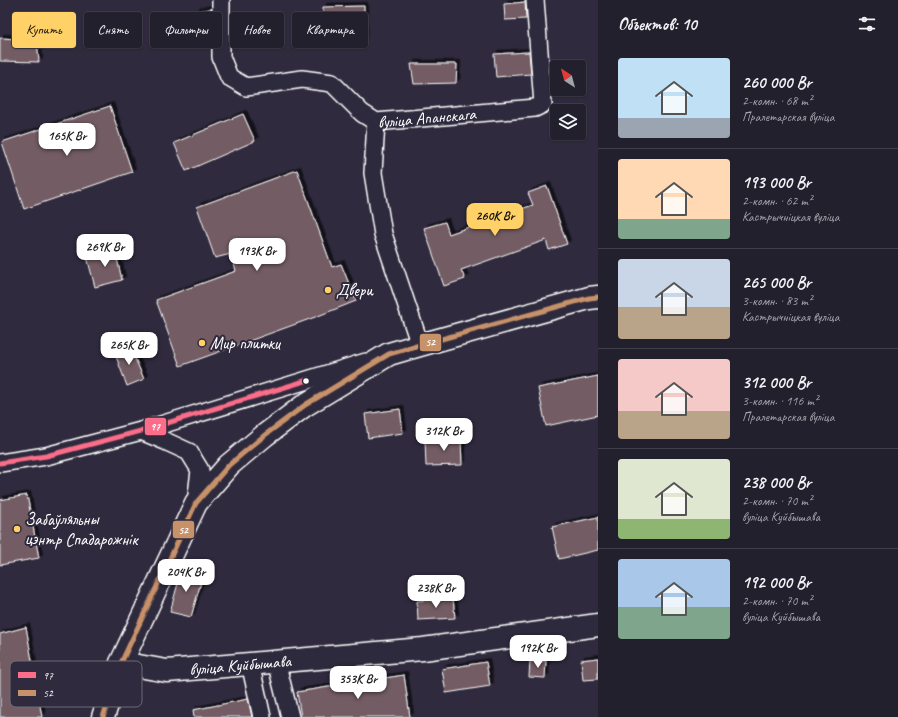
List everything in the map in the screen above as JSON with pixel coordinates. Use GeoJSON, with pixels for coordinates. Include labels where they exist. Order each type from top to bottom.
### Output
{"type":"FeatureCollection","features":[{"type":"Feature","properties":{"kind":"main road"},"geometry":{"type":"LineString","coordinates":[[121,661],[196,503],[229,465],[265,435],[305,405],[389,354],[420,344],[589,298],[598,297]]}},
{"type":"Feature","properties":{"kind":"main road","name":"вуліца Куйбышава"},"geometry":{"type":"LineString","coordinates":[[142,666],[167,671],[423,649],[598,625]]}},
{"type":"Feature","properties":{"kind":"main road"},"geometry":{"type":"LineString","coordinates":[[103,717],[106,707]]}},
{"type":"Feature","properties":{"kind":"street","name":"вуліца Апанскага"},"geometry":{"type":"LineString","coordinates":[[221,0],[221,57],[229,77],[246,87],[302,79],[332,83],[362,113],[376,122],[535,108],[544,104],[535,0]]}},
{"type":"Feature","properties":{"kind":"street"},"geometry":{"type":"LineString","coordinates":[[376,122],[373,173],[383,234],[420,344]]}},
{"type":"Feature","properties":{"kind":"street"},"geometry":{"type":"LineString","coordinates":[[0,462],[46,456],[141,431],[389,354]]}},
{"type":"Feature","properties":{"kind":"street"},"geometry":{"type":"LineString","coordinates":[[141,431],[189,452],[200,470],[196,503]]}},
{"type":"Feature","properties":{"kind":"street"},"geometry":{"type":"LineString","coordinates":[[276,661],[290,717]]}},
{"type":"Feature","properties":{"kind":"street"},"geometry":{"type":"LineString","coordinates":[[250,663],[262,717]]}},
{"type":"Feature","properties":{"kind":"building"},"geometry":{"type":"Polygon","coordinates":[[[525,2],[526,19],[505,20],[504,4],[525,2]]]}},
{"type":"Feature","properties":{"kind":"building"},"geometry":{"type":"Polygon","coordinates":[[[364,6],[364,12],[323,12],[323,7],[364,6]]]}},
{"type":"Feature","properties":{"kind":"building"},"geometry":{"type":"Polygon","coordinates":[[[211,9],[211,12],[196,11],[211,9]]]}},
{"type":"Feature","properties":{"kind":"building"},"geometry":{"type":"Polygon","coordinates":[[[0,38],[12,39],[12,48],[38,48],[39,62],[0,61],[0,38]]]}},
{"type":"Feature","properties":{"kind":"building"},"geometry":{"type":"Polygon","coordinates":[[[529,52],[531,74],[496,77],[494,54],[529,52]]]}},
{"type":"Feature","properties":{"kind":"building"},"geometry":{"type":"Polygon","coordinates":[[[411,64],[457,64],[456,83],[414,84],[411,64]]]}},
{"type":"Feature","properties":{"kind":"building"},"geometry":{"type":"Polygon","coordinates":[[[110,106],[132,172],[24,209],[2,142],[110,106]]]}},
{"type":"Feature","properties":{"kind":"building"},"geometry":{"type":"Polygon","coordinates":[[[243,114],[255,141],[186,171],[174,143],[243,114]]]}},
{"type":"Feature","properties":{"kind":"building"},"geometry":{"type":"Polygon","coordinates":[[[297,170],[332,267],[341,264],[356,301],[180,366],[156,300],[236,271],[231,254],[215,258],[197,207],[297,170]]]}},
{"type":"Feature","properties":{"kind":"building"},"geometry":{"type":"Polygon","coordinates":[[[547,186],[567,244],[549,250],[546,240],[461,270],[465,279],[444,286],[424,228],[445,222],[449,234],[533,205],[528,193],[547,186]]]}},
{"type":"Feature","properties":{"kind":"building"},"geometry":{"type":"Polygon","coordinates":[[[115,250],[122,280],[95,287],[87,257],[115,250]]]}},
{"type":"Feature","properties":{"kind":"building"},"geometry":{"type":"Polygon","coordinates":[[[129,345],[144,379],[127,386],[114,351],[129,345]]]}},
{"type":"Feature","properties":{"kind":"building"},"geometry":{"type":"Polygon","coordinates":[[[598,376],[598,415],[546,426],[538,388],[598,376]]]}},
{"type":"Feature","properties":{"kind":"building"},"geometry":{"type":"Polygon","coordinates":[[[400,409],[403,433],[368,438],[365,414],[400,409]]]}},
{"type":"Feature","properties":{"kind":"building"},"geometry":{"type":"Polygon","coordinates":[[[461,439],[462,465],[426,466],[425,440],[461,439]]]}},
{"type":"Feature","properties":{"kind":"building","name":"Забаўляльны цэнтр Спадарожнік"},"geometry":{"type":"Polygon","coordinates":[[[27,495],[39,558],[0,565],[0,500],[27,495]]]}},
{"type":"Feature","properties":{"kind":"building"},"geometry":{"type":"Polygon","coordinates":[[[598,517],[598,550],[559,559],[552,527],[598,517]]]}},
{"type":"Feature","properties":{"kind":"building"},"geometry":{"type":"Polygon","coordinates":[[[182,569],[203,575],[191,617],[170,612],[182,569]]]}},
{"type":"Feature","properties":{"kind":"building"},"geometry":{"type":"Polygon","coordinates":[[[453,598],[455,618],[418,620],[417,601],[453,598]]]}},
{"type":"Feature","properties":{"kind":"building"},"geometry":{"type":"Polygon","coordinates":[[[26,627],[32,661],[10,661],[10,707],[40,707],[42,717],[0,717],[0,634],[26,627]]]}},
{"type":"Feature","properties":{"kind":"building"},"geometry":{"type":"Polygon","coordinates":[[[598,658],[598,679],[583,680],[581,660],[598,658]]]}},
{"type":"Feature","properties":{"kind":"building"},"geometry":{"type":"Polygon","coordinates":[[[530,661],[546,661],[545,678],[529,677],[530,661]]]}},
{"type":"Feature","properties":{"kind":"building"},"geometry":{"type":"Polygon","coordinates":[[[486,662],[490,686],[446,693],[442,669],[486,662]]]}},
{"type":"Feature","properties":{"kind":"building"},"geometry":{"type":"Polygon","coordinates":[[[404,675],[410,717],[301,717],[297,692],[404,675]]]}},
{"type":"Feature","properties":{"kind":"building"},"geometry":{"type":"Polygon","coordinates":[[[248,699],[252,717],[194,717],[193,710],[248,699]]]}},
{"type":"Feature","properties":{"kind":"transit line","name":"52"},"geometry":{"type":"LineString","coordinates":[[122,661],[196,503],[229,465],[265,435],[305,405],[389,354],[589,298],[598,297]]}},
{"type":"Feature","properties":{"kind":"transit line","name":"97"},"geometry":{"type":"LineString","coordinates":[[0,463],[46,456],[141,431],[308,380]]}},
{"type":"Feature","properties":{"kind":"transit line","name":"52"},"geometry":{"type":"LineString","coordinates":[[103,717],[106,707]]}},
{"type":"Feature","properties":{"kind":"place","name":"Двери"},"geometry":{"type":"Point","coordinates":[328,290]}},
{"type":"Feature","properties":{"kind":"place","name":"Мир плитки"},"geometry":{"type":"Point","coordinates":[202,343]}},
{"type":"Feature","properties":{"kind":"place","name":"Забаўляльны цэнтр Спадарожнік"},"geometry":{"type":"Point","coordinates":[17,529]}}]}
